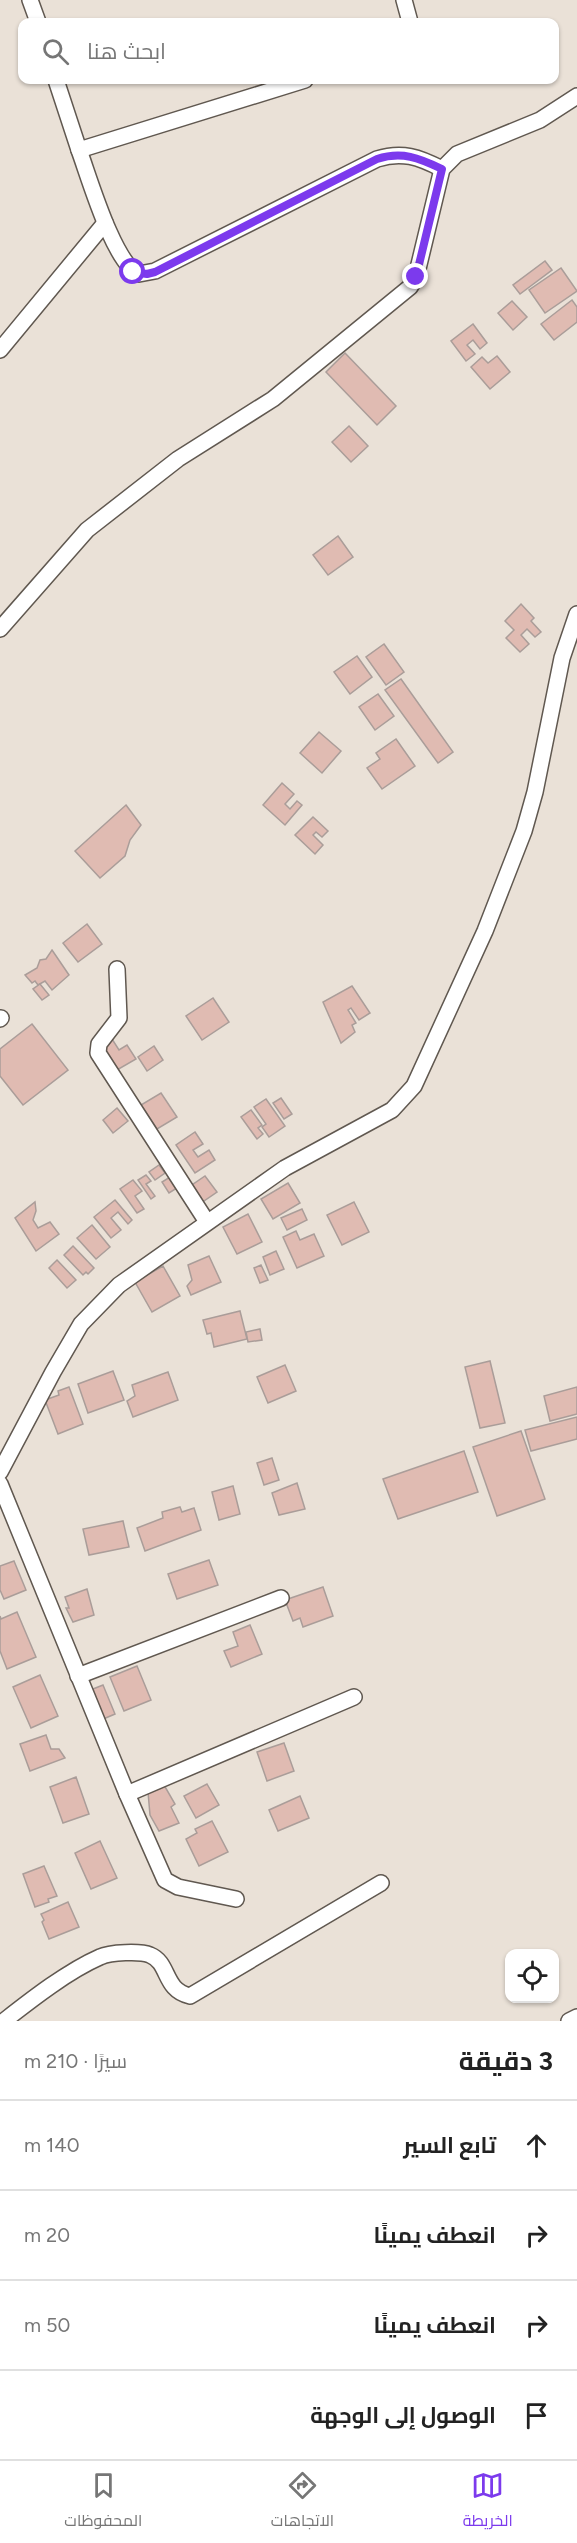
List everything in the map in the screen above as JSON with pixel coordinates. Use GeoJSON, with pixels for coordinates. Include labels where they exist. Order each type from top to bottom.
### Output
{"type":"FeatureCollection","features":[{"type":"Feature","properties":{"kind":"street"},"geometry":{"type":"LineString","coordinates":[[30,0],[37,18]]}},
{"type":"Feature","properties":{"kind":"street"},"geometry":{"type":"LineString","coordinates":[[404,0],[409,18]]}},
{"type":"Feature","properties":{"kind":"street"},"geometry":{"type":"LineString","coordinates":[[57,84],[105,223],[128,267],[139,274],[147,274],[377,159],[407,154],[442,169]]}},
{"type":"Feature","properties":{"kind":"street"},"geometry":{"type":"LineString","coordinates":[[79,150],[292,84]]}},
{"type":"Feature","properties":{"kind":"street"},"geometry":{"type":"LineString","coordinates":[[0,629],[87,530],[178,459],[273,399],[410,287],[416,277],[442,169],[457,154],[540,120],[577,96]]}},
{"type":"Feature","properties":{"kind":"street"},"geometry":{"type":"LineString","coordinates":[[0,350],[105,223]]}},
{"type":"Feature","properties":{"kind":"street"},"geometry":{"type":"LineString","coordinates":[[0,1472],[81,1324],[119,1284],[285,1168],[386,1114],[404,1100],[414,1086],[485,931],[524,831],[535,792],[562,658],[577,614]]}},
{"type":"Feature","properties":{"kind":"street"},"geometry":{"type":"LineString","coordinates":[[117,969],[119,1018],[99,1044],[98,1053],[207,1222]]}},
{"type":"Feature","properties":{"kind":"street"},"geometry":{"type":"LineString","coordinates":[[0,1484],[127,1794],[165,1880],[178,1887],[236,1899]]}},
{"type":"Feature","properties":{"kind":"street"},"geometry":{"type":"LineString","coordinates":[[78,1676],[282,1598]]}},
{"type":"Feature","properties":{"kind":"street"},"geometry":{"type":"LineString","coordinates":[[127,1794],[354,1697]]}},
{"type":"Feature","properties":{"kind":"street"},"geometry":{"type":"LineString","coordinates":[[4,2021],[37,1996],[107,1954],[150,1954],[158,1961],[173,1987],[181,1994],[190,1996],[381,1883]]}},
{"type":"Feature","properties":{"kind":"street"},"geometry":{"type":"LineString","coordinates":[[569,2021],[577,2017]]}},
{"type":"Feature","properties":{"kind":"building"},"geometry":{"type":"Polygon","coordinates":[[[545,261],[552,270],[520,294],[513,285],[545,261]]]}},
{"type":"Feature","properties":{"kind":"building"},"geometry":{"type":"Polygon","coordinates":[[[561,268],[577,291],[545,313],[529,290],[561,268]]]}},
{"type":"Feature","properties":{"kind":"building"},"geometry":{"type":"Polygon","coordinates":[[[572,300],[577,307],[577,322],[554,340],[541,324],[572,300]]]}},
{"type":"Feature","properties":{"kind":"building"},"geometry":{"type":"Polygon","coordinates":[[[512,301],[527,317],[513,330],[498,313],[512,301]]]}},
{"type":"Feature","properties":{"kind":"building"},"geometry":{"type":"Polygon","coordinates":[[[473,324],[487,343],[480,349],[473,340],[467,345],[475,354],[466,361],[451,341],[473,324]]]}},
{"type":"Feature","properties":{"kind":"building"},"geometry":{"type":"Polygon","coordinates":[[[345,353],[396,406],[377,425],[326,372],[345,353]]]}},
{"type":"Feature","properties":{"kind":"building"},"geometry":{"type":"Polygon","coordinates":[[[497,356],[510,372],[490,389],[471,367],[482,357],[488,363],[497,356]]]}},
{"type":"Feature","properties":{"kind":"building"},"geometry":{"type":"Polygon","coordinates":[[[349,426],[368,446],[351,462],[332,442],[349,426]]]}},
{"type":"Feature","properties":{"kind":"building"},"geometry":{"type":"Polygon","coordinates":[[[338,536],[353,557],[328,575],[313,555],[338,536]]]}},
{"type":"Feature","properties":{"kind":"building"},"geometry":{"type":"Polygon","coordinates":[[[521,604],[534,618],[531,621],[541,632],[535,637],[527,629],[521,635],[529,644],[520,652],[506,638],[514,630],[505,621],[521,604]]]}},
{"type":"Feature","properties":{"kind":"building"},"geometry":{"type":"Polygon","coordinates":[[[384,644],[404,672],[386,685],[366,657],[384,644]]]}},
{"type":"Feature","properties":{"kind":"building"},"geometry":{"type":"Polygon","coordinates":[[[357,656],[372,677],[350,694],[334,672],[357,656]]]}},
{"type":"Feature","properties":{"kind":"building"},"geometry":{"type":"Polygon","coordinates":[[[401,679],[453,752],[438,763],[385,690],[401,679]]]}},
{"type":"Feature","properties":{"kind":"building"},"geometry":{"type":"Polygon","coordinates":[[[378,694],[394,716],[375,730],[359,707],[378,694]]]}},
{"type":"Feature","properties":{"kind":"building"},"geometry":{"type":"Polygon","coordinates":[[[319,732],[341,751],[322,773],[300,753],[319,732]]]}},
{"type":"Feature","properties":{"kind":"building"},"geometry":{"type":"Polygon","coordinates":[[[396,739],[415,766],[382,789],[367,768],[380,759],[376,753],[396,739]]]}},
{"type":"Feature","properties":{"kind":"building"},"geometry":{"type":"Polygon","coordinates":[[[282,783],[294,794],[285,804],[290,809],[297,801],[302,805],[285,825],[263,805],[282,783]]]}},
{"type":"Feature","properties":{"kind":"building"},"geometry":{"type":"Polygon","coordinates":[[[126,805],[141,825],[130,840],[125,856],[100,878],[75,851],[126,805]]]}},
{"type":"Feature","properties":{"kind":"building"},"geometry":{"type":"Polygon","coordinates":[[[313,817],[328,831],[322,837],[316,832],[313,835],[323,845],[315,854],[295,835],[313,817]]]}},
{"type":"Feature","properties":{"kind":"building"},"geometry":{"type":"Polygon","coordinates":[[[87,924],[102,944],[78,962],[63,943],[87,924]]]}},
{"type":"Feature","properties":{"kind":"building"},"geometry":{"type":"Polygon","coordinates":[[[52,950],[69,975],[52,990],[45,981],[38,985],[35,981],[32,983],[25,975],[37,968],[40,960],[46,959],[52,950]]]}},
{"type":"Feature","properties":{"kind":"building"},"geometry":{"type":"Polygon","coordinates":[[[40,984],[49,995],[42,1000],[33,989],[40,984]]]}},
{"type":"Feature","properties":{"kind":"building"},"geometry":{"type":"Polygon","coordinates":[[[352,986],[370,1013],[359,1020],[351,1008],[348,1010],[356,1023],[352,1025],[355,1032],[341,1043],[323,1002],[352,986]]]}},
{"type":"Feature","properties":{"kind":"building"},"geometry":{"type":"Polygon","coordinates":[[[213,998],[229,1022],[202,1040],[186,1016],[213,998]]]}},
{"type":"Feature","properties":{"kind":"building"},"geometry":{"type":"Polygon","coordinates":[[[32,1024],[68,1070],[23,1105],[0,1076],[0,1049],[32,1024]]]}},
{"type":"Feature","properties":{"kind":"building"},"geometry":{"type":"Polygon","coordinates":[[[112,1039],[119,1050],[127,1045],[136,1059],[117,1070],[102,1045],[112,1039]]]}},
{"type":"Feature","properties":{"kind":"building"},"geometry":{"type":"Polygon","coordinates":[[[154,1046],[163,1060],[147,1071],[138,1057],[154,1046]]]}},
{"type":"Feature","properties":{"kind":"building"},"geometry":{"type":"Polygon","coordinates":[[[161,1093],[177,1117],[157,1129],[141,1105],[161,1093]]]}},
{"type":"Feature","properties":{"kind":"building"},"geometry":{"type":"Polygon","coordinates":[[[281,1098],[292,1114],[284,1119],[273,1103],[281,1098]]]}},
{"type":"Feature","properties":{"kind":"building"},"geometry":{"type":"Polygon","coordinates":[[[266,1099],[285,1126],[269,1137],[262,1127],[266,1124],[254,1107],[266,1099]]]}},
{"type":"Feature","properties":{"kind":"building"},"geometry":{"type":"Polygon","coordinates":[[[117,1108],[128,1121],[113,1133],[103,1120],[117,1108]]]}},
{"type":"Feature","properties":{"kind":"building"},"geometry":{"type":"Polygon","coordinates":[[[251,1110],[262,1125],[258,1128],[263,1134],[257,1139],[241,1117],[251,1110]]]}},
{"type":"Feature","properties":{"kind":"building"},"geometry":{"type":"Polygon","coordinates":[[[195,1132],[203,1144],[193,1150],[198,1157],[209,1150],[215,1160],[195,1173],[176,1145],[195,1132]]]}},
{"type":"Feature","properties":{"kind":"building"},"geometry":{"type":"Polygon","coordinates":[[[159,1165],[165,1173],[155,1180],[149,1172],[159,1165]]]}},
{"type":"Feature","properties":{"kind":"building"},"geometry":{"type":"Polygon","coordinates":[[[146,1175],[151,1181],[146,1184],[155,1196],[151,1199],[138,1180],[146,1175]]]}},
{"type":"Feature","properties":{"kind":"building"},"geometry":{"type":"Polygon","coordinates":[[[205,1176],[217,1192],[201,1203],[189,1187],[205,1176]]]}},
{"type":"Feature","properties":{"kind":"building"},"geometry":{"type":"Polygon","coordinates":[[[170,1177],[177,1188],[169,1193],[162,1182],[170,1177]]]}},
{"type":"Feature","properties":{"kind":"building"},"geometry":{"type":"Polygon","coordinates":[[[133,1180],[142,1191],[135,1196],[144,1209],[137,1213],[120,1189],[133,1180]]]}},
{"type":"Feature","properties":{"kind":"building"},"geometry":{"type":"Polygon","coordinates":[[[288,1183],[300,1203],[273,1219],[261,1199],[288,1183]]]}},
{"type":"Feature","properties":{"kind":"building"},"geometry":{"type":"Polygon","coordinates":[[[115,1200],[132,1220],[128,1224],[118,1212],[111,1218],[121,1230],[111,1238],[94,1217],[115,1200]]]}},
{"type":"Feature","properties":{"kind":"building"},"geometry":{"type":"Polygon","coordinates":[[[35,1202],[36,1211],[33,1220],[38,1228],[50,1222],[59,1234],[36,1251],[15,1218],[35,1202]]]}},
{"type":"Feature","properties":{"kind":"building"},"geometry":{"type":"Polygon","coordinates":[[[354,1202],[369,1232],[342,1245],[327,1215],[354,1202]]]}},
{"type":"Feature","properties":{"kind":"building"},"geometry":{"type":"Polygon","coordinates":[[[302,1209],[307,1220],[287,1230],[281,1218],[302,1209]]]}},
{"type":"Feature","properties":{"kind":"building"},"geometry":{"type":"Polygon","coordinates":[[[248,1214],[262,1242],[237,1254],[223,1227],[248,1214]]]}},
{"type":"Feature","properties":{"kind":"building"},"geometry":{"type":"Polygon","coordinates":[[[92,1225],[110,1247],[96,1259],[77,1238],[92,1225]]]}},
{"type":"Feature","properties":{"kind":"building"},"geometry":{"type":"Polygon","coordinates":[[[296,1231],[300,1240],[314,1234],[324,1256],[297,1268],[283,1237],[296,1231]]]}},
{"type":"Feature","properties":{"kind":"building"},"geometry":{"type":"Polygon","coordinates":[[[73,1246],[94,1268],[88,1274],[86,1272],[83,1275],[64,1255],[73,1246]]]}},
{"type":"Feature","properties":{"kind":"building"},"geometry":{"type":"Polygon","coordinates":[[[276,1251],[284,1269],[270,1275],[263,1257],[276,1251]]]}},
{"type":"Feature","properties":{"kind":"building"},"geometry":{"type":"Polygon","coordinates":[[[209,1256],[221,1282],[191,1295],[187,1286],[192,1280],[188,1265],[209,1256]]]}},
{"type":"Feature","properties":{"kind":"building"},"geometry":{"type":"Polygon","coordinates":[[[57,1260],[76,1280],[67,1288],[49,1268],[57,1260]]]}},
{"type":"Feature","properties":{"kind":"building"},"geometry":{"type":"Polygon","coordinates":[[[261,1265],[268,1280],[260,1283],[254,1268],[261,1265]]]}},
{"type":"Feature","properties":{"kind":"building"},"geometry":{"type":"Polygon","coordinates":[[[163,1266],[180,1296],[152,1312],[135,1282],[163,1266]]]}},
{"type":"Feature","properties":{"kind":"building"},"geometry":{"type":"Polygon","coordinates":[[[240,1311],[247,1339],[214,1347],[211,1333],[207,1334],[203,1320],[240,1311]]]}},
{"type":"Feature","properties":{"kind":"building"},"geometry":{"type":"Polygon","coordinates":[[[260,1329],[262,1340],[248,1342],[246,1332],[260,1329]]]}},
{"type":"Feature","properties":{"kind":"building"},"geometry":{"type":"Polygon","coordinates":[[[490,1361],[505,1423],[480,1428],[465,1367],[490,1361]]]}},
{"type":"Feature","properties":{"kind":"building"},"geometry":{"type":"Polygon","coordinates":[[[285,1365],[296,1391],[268,1403],[257,1377],[285,1365]]]}},
{"type":"Feature","properties":{"kind":"building"},"geometry":{"type":"Polygon","coordinates":[[[113,1371],[124,1400],[88,1413],[78,1384],[113,1371]]]}},
{"type":"Feature","properties":{"kind":"building"},"geometry":{"type":"Polygon","coordinates":[[[168,1372],[178,1400],[133,1417],[127,1401],[135,1396],[132,1385],[168,1372]]]}},
{"type":"Feature","properties":{"kind":"building"},"geometry":{"type":"Polygon","coordinates":[[[69,1387],[83,1424],[58,1434],[45,1400],[59,1395],[58,1391],[69,1387]]]}},
{"type":"Feature","properties":{"kind":"building"},"geometry":{"type":"Polygon","coordinates":[[[577,1387],[577,1414],[550,1421],[544,1396],[577,1387]]]}},
{"type":"Feature","properties":{"kind":"building"},"geometry":{"type":"Polygon","coordinates":[[[577,1417],[577,1439],[531,1451],[525,1430],[577,1417]]]}},
{"type":"Feature","properties":{"kind":"building"},"geometry":{"type":"Polygon","coordinates":[[[521,1431],[545,1499],[497,1516],[473,1447],[521,1431]]]}},
{"type":"Feature","properties":{"kind":"building"},"geometry":{"type":"Polygon","coordinates":[[[464,1451],[478,1492],[398,1519],[383,1479],[464,1451]]]}},
{"type":"Feature","properties":{"kind":"building"},"geometry":{"type":"Polygon","coordinates":[[[272,1458],[279,1480],[264,1485],[257,1463],[272,1458]]]}},
{"type":"Feature","properties":{"kind":"building"},"geometry":{"type":"Polygon","coordinates":[[[297,1483],[305,1509],[279,1515],[272,1493],[297,1483]]]}},
{"type":"Feature","properties":{"kind":"building"},"geometry":{"type":"Polygon","coordinates":[[[233,1486],[240,1514],[219,1520],[212,1492],[233,1486]]]}},
{"type":"Feature","properties":{"kind":"building"},"geometry":{"type":"Polygon","coordinates":[[[180,1507],[182,1512],[194,1508],[201,1530],[145,1551],[137,1528],[163,1518],[162,1512],[180,1507]]]}},
{"type":"Feature","properties":{"kind":"building"},"geometry":{"type":"Polygon","coordinates":[[[123,1521],[129,1547],[89,1555],[83,1529],[123,1521]]]}},
{"type":"Feature","properties":{"kind":"building"},"geometry":{"type":"Polygon","coordinates":[[[209,1560],[218,1585],[177,1599],[168,1574],[209,1560]]]}},
{"type":"Feature","properties":{"kind":"building"},"geometry":{"type":"Polygon","coordinates":[[[14,1561],[26,1590],[4,1599],[0,1590],[0,1566],[14,1561]]]}},
{"type":"Feature","properties":{"kind":"building"},"geometry":{"type":"Polygon","coordinates":[[[323,1587],[333,1616],[303,1627],[300,1618],[293,1621],[285,1600],[323,1587]]]}},
{"type":"Feature","properties":{"kind":"building"},"geometry":{"type":"Polygon","coordinates":[[[87,1589],[94,1615],[73,1622],[66,1608],[69,1608],[65,1597],[87,1589]]]}},
{"type":"Feature","properties":{"kind":"building"},"geometry":{"type":"Polygon","coordinates":[[[17,1612],[36,1657],[7,1669],[0,1651],[0,1616],[1,1619],[17,1612]]]}},
{"type":"Feature","properties":{"kind":"building"},"geometry":{"type":"Polygon","coordinates":[[[250,1625],[262,1654],[231,1667],[224,1651],[238,1646],[233,1632],[250,1625]]]}},
{"type":"Feature","properties":{"kind":"building"},"geometry":{"type":"Polygon","coordinates":[[[137,1666],[151,1700],[124,1711],[110,1677],[137,1666]]]}},
{"type":"Feature","properties":{"kind":"building"},"geometry":{"type":"Polygon","coordinates":[[[40,1675],[58,1716],[31,1728],[13,1687],[40,1675]]]}},
{"type":"Feature","properties":{"kind":"building"},"geometry":{"type":"Polygon","coordinates":[[[103,1685],[115,1714],[101,1720],[88,1691],[103,1685]]]}},
{"type":"Feature","properties":{"kind":"building"},"geometry":{"type":"Polygon","coordinates":[[[46,1735],[51,1749],[59,1749],[65,1758],[30,1771],[20,1744],[46,1735]]]}},
{"type":"Feature","properties":{"kind":"building"},"geometry":{"type":"Polygon","coordinates":[[[284,1743],[294,1771],[267,1781],[257,1752],[284,1743]]]}},
{"type":"Feature","properties":{"kind":"building"},"geometry":{"type":"Polygon","coordinates":[[[76,1777],[89,1814],[63,1823],[50,1787],[76,1777]]]}},
{"type":"Feature","properties":{"kind":"building"},"geometry":{"type":"Polygon","coordinates":[[[207,1784],[219,1805],[196,1818],[184,1796],[207,1784]]]}},
{"type":"Feature","properties":{"kind":"building"},"geometry":{"type":"Polygon","coordinates":[[[164,1785],[175,1804],[171,1807],[179,1823],[159,1831],[150,1815],[148,1792],[164,1785]]]}},
{"type":"Feature","properties":{"kind":"building"},"geometry":{"type":"Polygon","coordinates":[[[300,1796],[309,1818],[278,1831],[269,1810],[300,1796]]]}},
{"type":"Feature","properties":{"kind":"building"},"geometry":{"type":"Polygon","coordinates":[[[212,1821],[228,1852],[199,1866],[186,1839],[197,1833],[195,1829],[212,1821]]]}},
{"type":"Feature","properties":{"kind":"building"},"geometry":{"type":"Polygon","coordinates":[[[100,1841],[117,1878],[91,1889],[75,1853],[100,1841]]]}},
{"type":"Feature","properties":{"kind":"building"},"geometry":{"type":"Polygon","coordinates":[[[44,1866],[57,1896],[35,1907],[23,1874],[44,1866]]]}},
{"type":"Feature","properties":{"kind":"building"},"geometry":{"type":"Polygon","coordinates":[[[68,1902],[79,1927],[49,1939],[41,1914],[68,1902]]]}},
{"type":"Feature","properties":{"kind":"route"},"geometry":{"type":"LineString","coordinates":[[133,272],[139,274],[155,272],[377,159],[407,154],[442,169],[416,277]]}}]}
